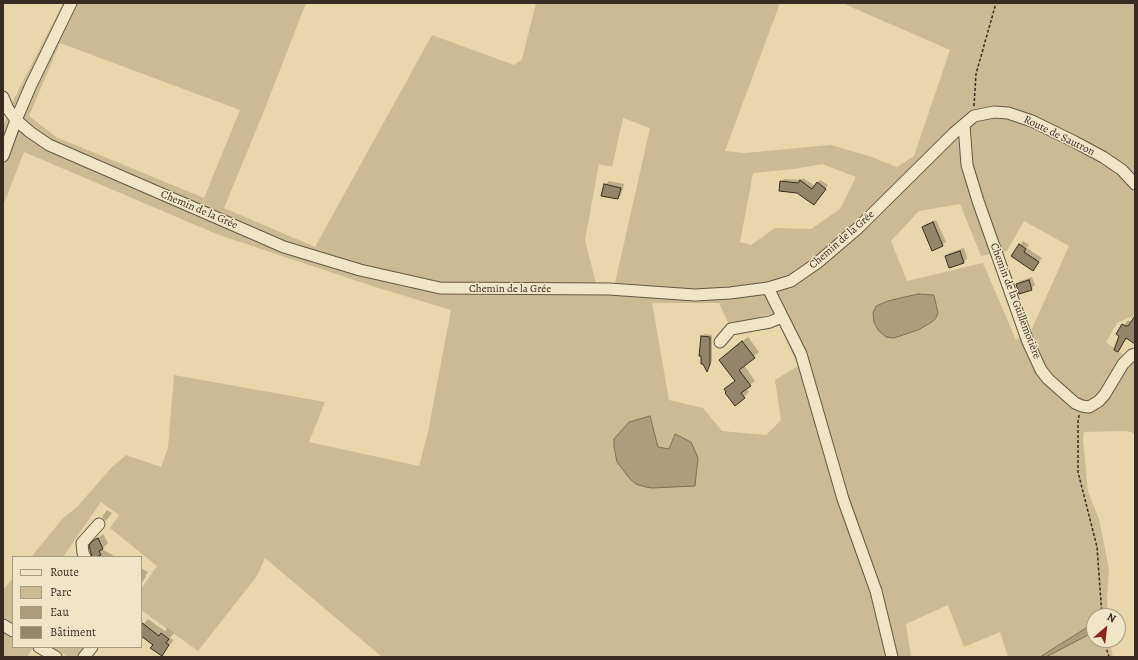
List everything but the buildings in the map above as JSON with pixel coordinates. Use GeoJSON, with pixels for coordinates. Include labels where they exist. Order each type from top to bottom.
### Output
{"type":"FeatureCollection","features":[{"type":"Feature","properties":{"kind":"street"},"geometry":{"type":"LineString","coordinates":[[3,156],[31,85],[71,3]]}},
{"type":"Feature","properties":{"kind":"street","name":"Chemin de la Grée"},"geometry":{"type":"LineString","coordinates":[[3,97],[8,109],[16,120],[49,145],[284,247],[360,270],[440,288],[609,289],[695,295],[730,293],[768,288],[791,280],[817,263],[858,228],[937,148],[974,116]]}},
{"type":"Feature","properties":{"kind":"street","name":"Route de Sautron"},"geometry":{"type":"LineString","coordinates":[[974,116],[994,112],[1008,113],[1032,121],[1103,157],[1122,170],[1135,184]]}},
{"type":"Feature","properties":{"kind":"street","name":"Chemin de la Guillemotière"},"geometry":{"type":"LineString","coordinates":[[964,125],[964,141],[969,172],[1028,342],[1048,379],[1075,403],[1082,406]]}},
{"type":"Feature","properties":{"kind":"street"},"geometry":{"type":"LineString","coordinates":[[768,288],[801,354],[843,499],[876,591],[892,657]]}},
{"type":"Feature","properties":{"kind":"street"},"geometry":{"type":"LineString","coordinates":[[720,342],[731,329],[770,322],[782,317]]}},
{"type":"Feature","properties":{"kind":"street"},"geometry":{"type":"LineString","coordinates":[[1082,406],[1088,407],[1100,401],[1123,364],[1135,354]]}},
{"type":"Feature","properties":{"kind":"street"},"geometry":{"type":"LineString","coordinates":[[84,556],[82,543],[100,524]]}},
{"type":"Feature","properties":{"kind":"street"},"geometry":{"type":"LineString","coordinates":[[3,625],[12,630]]}},
{"type":"Feature","properties":{"kind":"street"},"geometry":{"type":"LineString","coordinates":[[84,657],[91,648]]}},
{"type":"Feature","properties":{"kind":"street"},"geometry":{"type":"LineString","coordinates":[[40,651],[56,657]]}},
{"type":"Feature","properties":{"kind":"path"},"geometry":{"type":"LineString","coordinates":[[974,116],[976,74],[996,3]]}},
{"type":"Feature","properties":{"kind":"path"},"geometry":{"type":"LineString","coordinates":[[1082,406],[1078,422],[1078,472],[1097,547],[1101,608]]}},
{"type":"Feature","properties":{"kind":"green space"},"geometry":{"type":"Polygon","coordinates":[[[63,3],[306,3],[224,208],[315,247],[432,35],[514,65],[522,59],[536,3],[780,3],[725,151],[745,153],[831,145],[869,156],[897,167],[914,156],[950,50],[842,3],[1135,3],[1135,319],[1130,317],[1117,323],[1106,342],[1135,363],[1135,435],[1131,432],[1124,431],[1084,432],[1083,439],[1088,492],[1099,519],[1109,569],[1108,608],[1086,608],[1086,628],[1040,657],[1008,657],[1000,632],[964,647],[948,605],[906,624],[911,657],[382,657],[265,558],[257,576],[198,651],[142,611],[142,588],[157,566],[110,528],[119,515],[101,502],[64,556],[32,556],[63,518],[77,507],[112,467],[126,455],[161,467],[168,448],[174,375],[325,402],[309,442],[419,466],[428,432],[451,310],[372,286],[219,235],[24,152],[3,206],[3,126],[13,101],[63,3]],[[60,43],[29,116],[56,137],[204,198],[240,110],[60,43]],[[623,118],[612,167],[599,164],[585,240],[596,283],[615,283],[650,128],[623,118]],[[822,164],[794,169],[753,173],[740,242],[751,245],[775,228],[811,229],[840,209],[856,177],[822,164]],[[960,204],[919,211],[891,241],[907,281],[983,263],[1016,340],[1031,331],[1069,246],[1024,221],[1007,251],[981,256],[960,204]],[[918,294],[888,301],[876,306],[873,313],[874,322],[897,337],[928,324],[937,316],[935,295],[918,294]],[[652,303],[669,400],[703,408],[722,431],[766,435],[781,420],[775,380],[798,366],[774,313],[729,325],[719,303],[652,303]],[[650,416],[614,439],[617,462],[695,486],[675,434],[669,449],[658,447],[650,416]]]}},
{"type":"Feature","properties":{"kind":"green space"},"geometry":{"type":"Polygon","coordinates":[[[12,579],[12,648],[32,648],[27,657],[3,657],[3,590],[12,579]]]}},
{"type":"Feature","properties":{"kind":"green space"},"geometry":{"type":"Polygon","coordinates":[[[1086,636],[1086,648],[1111,648],[1113,657],[1046,657],[1086,636]]]}},
{"type":"Feature","properties":{"kind":"green space"},"geometry":{"type":"Polygon","coordinates":[[[53,648],[85,648],[80,657],[68,657],[53,648]]]}},
{"type":"Feature","properties":{"kind":"water"},"geometry":{"type":"Polygon","coordinates":[[[918,294],[934,295],[938,313],[932,322],[918,330],[894,338],[886,337],[878,330],[874,322],[873,313],[876,306],[888,301],[918,294]]]}},
{"type":"Feature","properties":{"kind":"water"},"geometry":{"type":"Polygon","coordinates":[[[650,416],[658,447],[669,449],[675,434],[691,442],[698,458],[695,486],[652,488],[636,484],[630,479],[617,462],[614,439],[629,422],[650,416]]]}},
{"type":"Feature","properties":{"kind":"water"},"geometry":{"type":"Polygon","coordinates":[[[1086,628],[1086,636],[1046,657],[1040,657],[1086,628]]]}}]}
